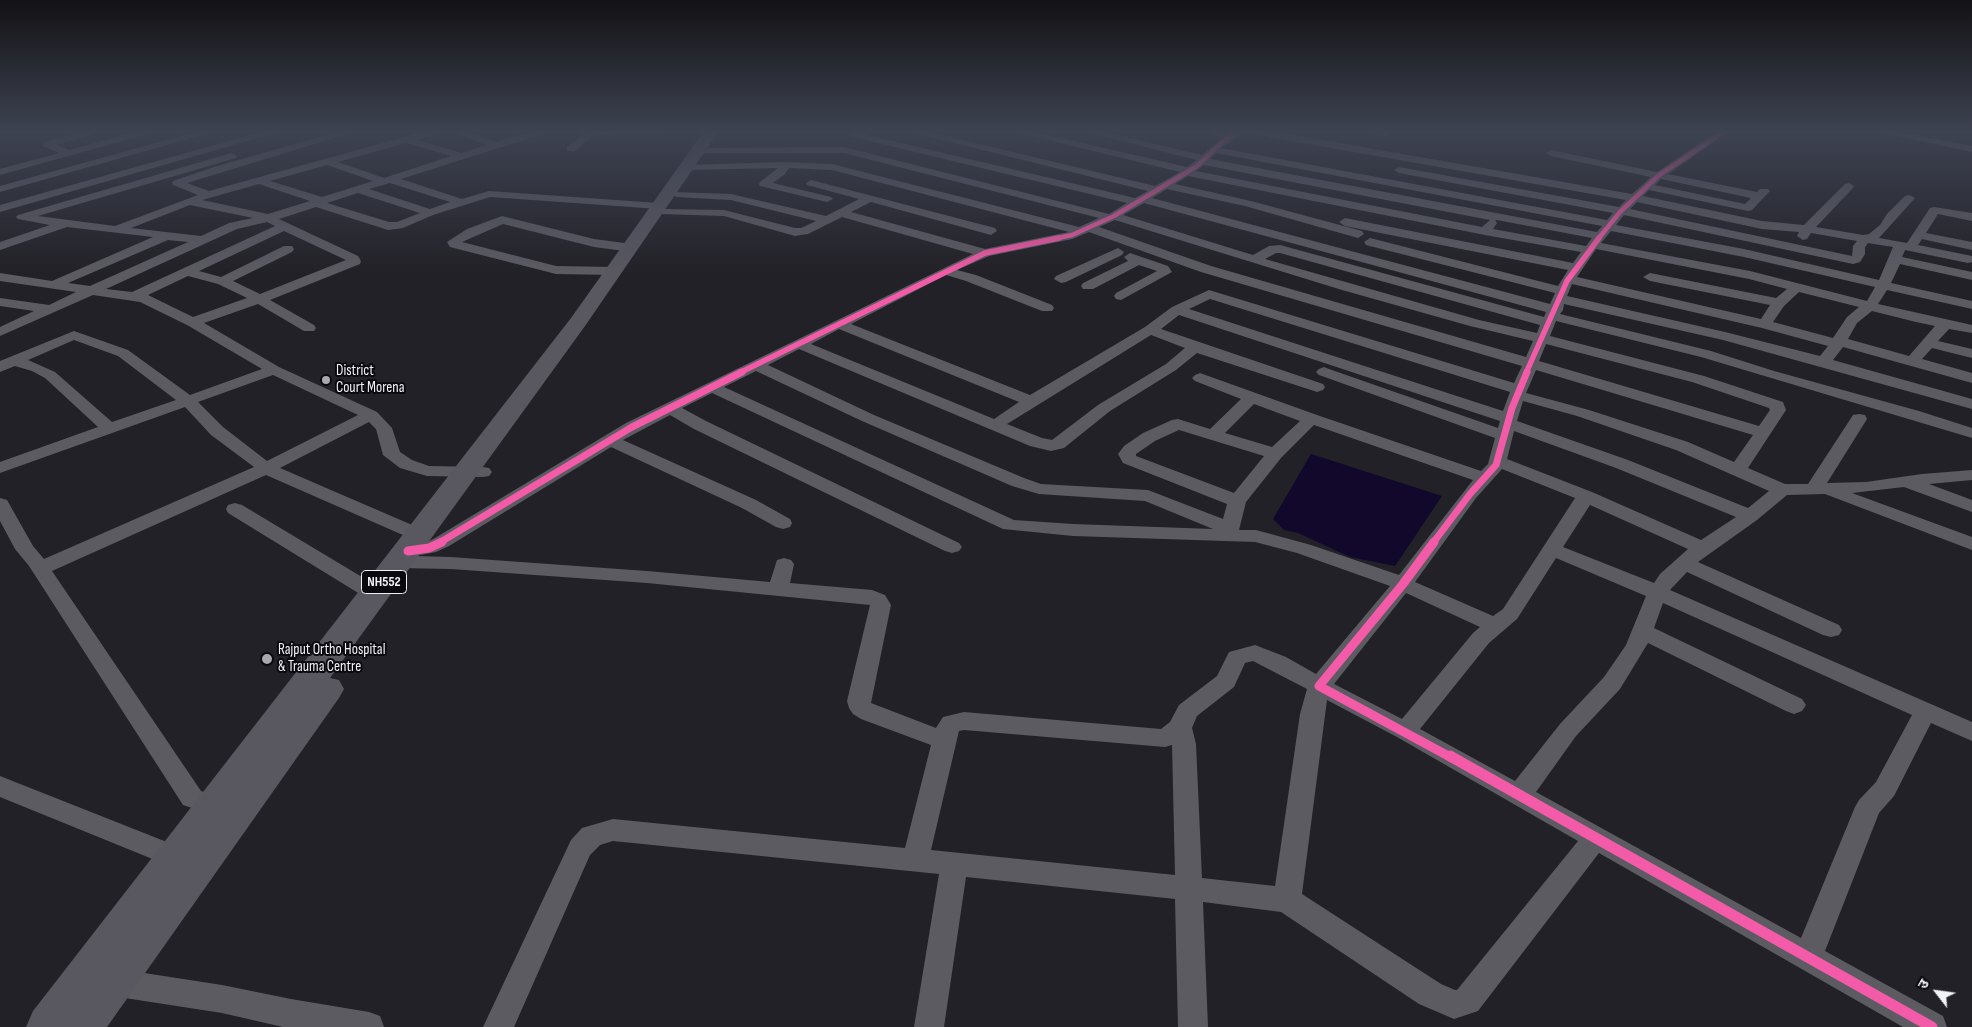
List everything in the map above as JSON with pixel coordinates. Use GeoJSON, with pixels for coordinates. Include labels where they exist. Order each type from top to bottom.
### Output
{"type":"FeatureCollection","features":[{"type":"Feature","properties":{"kind":"highway","name":"NH552"},"geometry":{"type":"LineString","coordinates":[[475,472],[615,271],[683,179]]}},
{"type":"Feature","properties":{"kind":"highway","name":"NH552"},"geometry":{"type":"LineString","coordinates":[[49,1027],[100,980],[414,552],[475,472],[541,392],[684,179]]}},
{"type":"Feature","properties":{"kind":"highway","name":"NH552"},"geometry":{"type":"LineString","coordinates":[[80,1027],[100,980],[177,858],[374,594],[414,552]]}},
{"type":"Feature","properties":{"kind":"street"},"geometry":{"type":"LineString","coordinates":[[0,188],[34,179]]}},
{"type":"Feature","properties":{"kind":"street"},"geometry":{"type":"LineString","coordinates":[[0,200],[75,179]]}},
{"type":"Feature","properties":{"kind":"street"},"geometry":{"type":"LineString","coordinates":[[0,211],[103,179]]}},
{"type":"Feature","properties":{"kind":"street"},"geometry":{"type":"LineString","coordinates":[[22,217],[151,179]]}},
{"type":"Feature","properties":{"kind":"street"},"geometry":{"type":"LineString","coordinates":[[190,179],[177,183],[209,195]]}},
{"type":"Feature","properties":{"kind":"street"},"geometry":{"type":"LineString","coordinates":[[252,179],[388,226],[399,225],[428,214],[428,212],[489,194],[606,179]]}},
{"type":"Feature","properties":{"kind":"street"},"geometry":{"type":"LineString","coordinates":[[114,230],[189,201],[266,179]]}},
{"type":"Feature","properties":{"kind":"street"},"geometry":{"type":"LineString","coordinates":[[383,179],[461,202]]}},
{"type":"Feature","properties":{"kind":"street"},"geometry":{"type":"LineString","coordinates":[[0,332],[233,226],[269,218],[389,179]]}},
{"type":"Feature","properties":{"kind":"street"},"geometry":{"type":"LineString","coordinates":[[699,179],[724,213],[795,232],[804,231],[869,199]]}},
{"type":"Feature","properties":{"kind":"street"},"geometry":{"type":"LineString","coordinates":[[708,179],[740,199],[828,220]]}},
{"type":"Feature","properties":{"kind":"street"},"geometry":{"type":"LineString","coordinates":[[772,179],[764,184],[829,199]]}},
{"type":"Feature","properties":{"kind":"street"},"geometry":{"type":"LineString","coordinates":[[791,179],[991,231]]}},
{"type":"Feature","properties":{"kind":"street"},"geometry":{"type":"LineString","coordinates":[[878,179],[1080,231],[1764,433]]}},
{"type":"Feature","properties":{"kind":"street"},"geometry":{"type":"LineString","coordinates":[[960,179],[1112,217],[1347,287],[1728,234],[1856,259],[1859,254],[1859,246],[1866,238],[1873,237],[1884,227],[1891,216],[1909,198]]}},
{"type":"Feature","properties":{"kind":"street"},"geometry":{"type":"LineString","coordinates":[[1047,179],[1140,200],[1392,265],[1593,254],[1744,253],[1885,280],[1972,294]]}},
{"type":"Feature","properties":{"kind":"street"},"geometry":{"type":"LineString","coordinates":[[1106,179],[1247,203],[1341,226],[1469,246],[1662,257],[1797,286],[1972,330]]}},
{"type":"Feature","properties":{"kind":"street"},"geometry":{"type":"LineString","coordinates":[[1129,184],[1138,179]]}},
{"type":"Feature","properties":{"kind":"street"},"geometry":{"type":"LineString","coordinates":[[414,552],[452,537],[610,440],[670,408],[945,271],[985,253],[1080,231],[1112,217],[1176,179]]}},
{"type":"Feature","properties":{"kind":"street"},"geometry":{"type":"LineString","coordinates":[[1221,179],[1593,254],[1762,194],[1748,208],[1728,234]]}},
{"type":"Feature","properties":{"kind":"street"},"geometry":{"type":"LineString","coordinates":[[1350,179],[1495,216],[1593,254]]}},
{"type":"Feature","properties":{"kind":"street"},"geometry":{"type":"LineString","coordinates":[[1381,179],[1502,204],[1593,254],[1725,336],[1972,404]]}},
{"type":"Feature","properties":{"kind":"street"},"geometry":{"type":"LineString","coordinates":[[1446,179],[1508,190],[1593,254],[1706,354],[1972,433]]}},
{"type":"Feature","properties":{"kind":"street"},"geometry":{"type":"LineString","coordinates":[[1449,262],[1469,246],[1478,235],[1485,232],[1515,179]]}},
{"type":"Feature","properties":{"kind":"street"},"geometry":{"type":"LineString","coordinates":[[1517,179],[1635,294],[1838,342],[1972,378]]}},
{"type":"Feature","properties":{"kind":"street"},"geometry":{"type":"LineString","coordinates":[[1561,179],[1593,254]]}},
{"type":"Feature","properties":{"kind":"street"},"geometry":{"type":"LineString","coordinates":[[1565,179],[1593,254],[1605,354],[1698,379],[1777,405],[1778,410],[1738,470]]}},
{"type":"Feature","properties":{"kind":"street"},"geometry":{"type":"LineString","coordinates":[[1287,900],[1312,714],[1319,686],[1403,584],[1470,494],[1491,470],[1518,393],[1593,254],[1674,179]]}},
{"type":"Feature","properties":{"kind":"street"},"geometry":{"type":"LineString","coordinates":[[63,182],[105,192]]}},
{"type":"Feature","properties":{"kind":"street"},"geometry":{"type":"LineString","coordinates":[[780,197],[811,183]]}},
{"type":"Feature","properties":{"kind":"street"},"geometry":{"type":"LineString","coordinates":[[1798,249],[1807,229],[1849,186]]}},
{"type":"Feature","properties":{"kind":"street"},"geometry":{"type":"LineString","coordinates":[[356,189],[428,212]]}},
{"type":"Feature","properties":{"kind":"street"},"geometry":{"type":"LineString","coordinates":[[189,201],[269,218],[307,238],[354,259],[355,262],[259,299],[192,322]]}},
{"type":"Feature","properties":{"kind":"street"},"geometry":{"type":"LineString","coordinates":[[1316,245],[1361,208]]}},
{"type":"Feature","properties":{"kind":"street"},"geometry":{"type":"LineString","coordinates":[[1341,226],[1370,240],[1449,262],[1593,254],[1748,208]]}},
{"type":"Feature","properties":{"kind":"street"},"geometry":{"type":"LineString","coordinates":[[1824,362],[1852,320],[1871,305],[1895,259],[1930,220],[1934,210],[1972,217]]}},
{"type":"Feature","properties":{"kind":"street"},"geometry":{"type":"LineString","coordinates":[[0,211],[22,217],[64,224],[203,240]]}},
{"type":"Feature","properties":{"kind":"street"},"geometry":{"type":"LineString","coordinates":[[840,213],[985,253]]}},
{"type":"Feature","properties":{"kind":"street"},"geometry":{"type":"LineString","coordinates":[[1254,260],[1273,249],[1280,249],[1368,273],[1593,254],[1738,220],[1762,225],[1807,229],[1866,238],[1905,246],[1970,253]]}},
{"type":"Feature","properties":{"kind":"street"},"geometry":{"type":"LineString","coordinates":[[1930,220],[1955,226]]}},
{"type":"Feature","properties":{"kind":"street"},"geometry":{"type":"LineString","coordinates":[[615,271],[556,270],[454,244],[454,242],[496,222],[506,221],[577,240],[632,248]]}},
{"type":"Feature","properties":{"kind":"street"},"geometry":{"type":"LineString","coordinates":[[1392,265],[1431,222]]}},
{"type":"Feature","properties":{"kind":"street"},"geometry":{"type":"LineString","coordinates":[[0,246],[64,224]]}},
{"type":"Feature","properties":{"kind":"street"},"geometry":{"type":"LineString","coordinates":[[133,296],[285,226]]}},
{"type":"Feature","properties":{"kind":"street"},"geometry":{"type":"LineString","coordinates":[[1080,231],[1118,252],[1163,269],[1165,272],[1121,296]]}},
{"type":"Feature","properties":{"kind":"street"},"geometry":{"type":"LineString","coordinates":[[1918,235],[1970,253]]}},
{"type":"Feature","properties":{"kind":"street"},"geometry":{"type":"LineString","coordinates":[[55,284],[165,236]]}},
{"type":"Feature","properties":{"kind":"street"},"geometry":{"type":"LineString","coordinates":[[223,280],[288,249]]}},
{"type":"Feature","properties":{"kind":"street"},"geometry":{"type":"LineString","coordinates":[[1061,279],[1118,252]]}},
{"type":"Feature","properties":{"kind":"street"},"geometry":{"type":"LineString","coordinates":[[1635,294],[1650,277],[1662,257]]}},
{"type":"Feature","properties":{"kind":"street"},"geometry":{"type":"LineString","coordinates":[[1895,259],[1972,276]]}},
{"type":"Feature","properties":{"kind":"street"},"geometry":{"type":"LineString","coordinates":[[1088,286],[1139,260]]}},
{"type":"Feature","properties":{"kind":"street"},"geometry":{"type":"LineString","coordinates":[[945,271],[971,278],[1047,308]]}},
{"type":"Feature","properties":{"kind":"street"},"geometry":{"type":"LineString","coordinates":[[187,272],[223,280],[309,328]]}},
{"type":"Feature","properties":{"kind":"street"},"geometry":{"type":"LineString","coordinates":[[1238,360],[1301,323],[1368,273]]}},
{"type":"Feature","properties":{"kind":"street"},"geometry":{"type":"LineString","coordinates":[[0,277],[143,298],[192,322],[274,370],[371,415],[384,428],[392,455],[406,464],[427,471],[475,472]]}},
{"type":"Feature","properties":{"kind":"street"},"geometry":{"type":"LineString","coordinates":[[1650,277],[1779,303]]}},
{"type":"Feature","properties":{"kind":"street"},"geometry":{"type":"LineString","coordinates":[[1885,280],[1972,305]]}},
{"type":"Feature","properties":{"kind":"street"},"geometry":{"type":"LineString","coordinates":[[1764,324],[1779,303],[1797,286]]}},
{"type":"Feature","properties":{"kind":"street"},"geometry":{"type":"LineString","coordinates":[[995,425],[1031,401],[1150,330],[1177,310],[1209,294],[1682,446],[1782,490],[1866,487],[1905,481],[1972,475]]}},
{"type":"Feature","properties":{"kind":"street"},"geometry":{"type":"LineString","coordinates":[[3,304],[49,309]]}},
{"type":"Feature","properties":{"kind":"street"},"geometry":{"type":"LineString","coordinates":[[1177,310],[1272,341],[1507,426]]}},
{"type":"Feature","properties":{"kind":"street"},"geometry":{"type":"LineString","coordinates":[[839,324],[1031,401]]}},
{"type":"Feature","properties":{"kind":"street"},"geometry":{"type":"LineString","coordinates":[[1912,361],[1944,324]]}},
{"type":"Feature","properties":{"kind":"street"},"geometry":{"type":"LineString","coordinates":[[1150,330],[1195,347],[1317,387]]}},
{"type":"Feature","properties":{"kind":"street"},"geometry":{"type":"LineString","coordinates":[[7,364],[74,334],[123,353],[188,401],[217,431],[266,468],[414,552],[638,576],[872,597],[878,600],[881,605],[859,701],[861,708],[869,713],[944,740]]}},
{"type":"Feature","properties":{"kind":"street"},"geometry":{"type":"LineString","coordinates":[[1928,342],[1972,354]]}},
{"type":"Feature","properties":{"kind":"street"},"geometry":{"type":"LineString","coordinates":[[799,344],[1044,445],[1058,444],[1104,408],[1171,367],[1195,347]]}},
{"type":"Feature","properties":{"kind":"street"},"geometry":{"type":"LineString","coordinates":[[7,364],[37,368],[50,375],[109,429]]}},
{"type":"Feature","properties":{"kind":"street"},"geometry":{"type":"LineString","coordinates":[[756,365],[868,418],[1018,482],[1039,489],[1148,496],[1229,532]]}},
{"type":"Feature","properties":{"kind":"street"},"geometry":{"type":"LineString","coordinates":[[1305,365],[1507,426],[1622,464],[1750,516]]}},
{"type":"Feature","properties":{"kind":"street"},"geometry":{"type":"LineString","coordinates":[[0,468],[274,370]]}},
{"type":"Feature","properties":{"kind":"street"},"geometry":{"type":"LineString","coordinates":[[1200,378],[1311,419],[1586,496],[1703,548]]}},
{"type":"Feature","properties":{"kind":"street"},"geometry":{"type":"LineString","coordinates":[[711,388],[1010,525],[1229,532],[1256,536],[1304,549],[1403,584],[1496,626]]}},
{"type":"Feature","properties":{"kind":"street"},"geometry":{"type":"LineString","coordinates":[[1214,434],[1252,397]]}},
{"type":"Feature","properties":{"kind":"street"},"geometry":{"type":"LineString","coordinates":[[670,408],[700,425],[952,547]]}},
{"type":"Feature","properties":{"kind":"street"},"geometry":{"type":"LineString","coordinates":[[40,569],[266,468],[371,415]]}},
{"type":"Feature","properties":{"kind":"street"},"geometry":{"type":"LineString","coordinates":[[1229,532],[1237,502],[1275,454],[1311,419]]}},
{"type":"Feature","properties":{"kind":"street"},"geometry":{"type":"LineString","coordinates":[[1819,489],[1859,419]]}},
{"type":"Feature","properties":{"kind":"street"},"geometry":{"type":"LineString","coordinates":[[1237,502],[1130,459],[1127,454],[1149,437],[1173,425],[1185,425],[1275,454]]}},
{"type":"Feature","properties":{"kind":"street"},"geometry":{"type":"LineString","coordinates":[[610,440],[749,504],[783,523]]}},
{"type":"Feature","properties":{"kind":"street"},"geometry":{"type":"LineString","coordinates":[[1905,481],[1972,506]]}},
{"type":"Feature","properties":{"kind":"street"},"geometry":{"type":"LineString","coordinates":[[1819,489],[1972,544]]}},
{"type":"Feature","properties":{"kind":"street"},"geometry":{"type":"LineString","coordinates":[[1519,795],[1568,730],[1612,684],[1636,646],[1658,593],[1667,579],[1703,548],[1750,516],[1782,490]]}},
{"type":"Feature","properties":{"kind":"street"},"geometry":{"type":"LineString","coordinates":[[1405,731],[1481,638],[1510,614],[1586,496]]}},
{"type":"Feature","properties":{"kind":"street"},"geometry":{"type":"LineString","coordinates":[[0,504],[25,549],[192,798],[216,806]]}},
{"type":"Feature","properties":{"kind":"street"},"geometry":{"type":"LineString","coordinates":[[236,509],[374,594]]}},
{"type":"Feature","properties":{"kind":"street"},"geometry":{"type":"LineString","coordinates":[[1551,549],[1658,593],[1972,732]]}},
{"type":"Feature","properties":{"kind":"street"},"geometry":{"type":"LineString","coordinates":[[1684,563],[1831,630]]}},
{"type":"Feature","properties":{"kind":"street"},"geometry":{"type":"LineString","coordinates":[[778,589],[784,564]]}},
{"type":"Feature","properties":{"kind":"street"},"geometry":{"type":"LineString","coordinates":[[1642,631],[1794,705]]}},
{"type":"Feature","properties":{"kind":"street"},"geometry":{"type":"LineString","coordinates":[[915,860],[944,740],[951,723],[964,721],[1165,738],[1180,728],[1187,711],[1226,682],[1237,657],[1255,653],[1278,663],[1405,731],[1932,1027]]}},
{"type":"Feature","properties":{"kind":"street"},"geometry":{"type":"LineString","coordinates":[[1808,957],[1868,807],[1885,789],[1926,711]]}},
{"type":"Feature","properties":{"kind":"street"},"geometry":{"type":"LineString","coordinates":[[1180,728],[1184,744],[1193,1027]]}},
{"type":"Feature","properties":{"kind":"street"},"geometry":{"type":"LineString","coordinates":[[0,786],[177,858]]}},
{"type":"Feature","properties":{"kind":"street"},"geometry":{"type":"LineString","coordinates":[[498,1027],[580,848],[590,836],[613,830],[1287,900],[1430,994],[1454,1004],[1467,1001],[1596,838]]}},
{"type":"Feature","properties":{"kind":"street"},"geometry":{"type":"LineString","coordinates":[[929,1027],[954,864]]}},
{"type":"Feature","properties":{"kind":"street"},"geometry":{"type":"LineString","coordinates":[[100,980],[222,999],[291,1014],[369,1027]]}},
{"type":"Feature","properties":{"kind":"shaded area"},"geometry":{"type":"Polygon","coordinates":[[[1311,454],[1442,496],[1395,566],[1350,557],[1298,533],[1284,530],[1273,519],[1311,454]]]}},
{"type":"Feature","properties":{"kind":"cycle path"},"geometry":{"type":"LineString","coordinates":[[408,551],[429,548],[442,542],[632,427],[945,271],[985,253],[1072,235],[1114,216],[1176,179]]}},
{"type":"Feature","properties":{"kind":"cycle path"},"geometry":{"type":"LineString","coordinates":[[1655,179],[1620,212],[1567,281],[1512,408],[1496,465],[1470,494],[1403,584],[1319,686],[1405,731],[1932,1027]]}},
{"type":"Feature","properties":{"kind":"place","name":"District Court Morena"},"geometry":{"type":"Point","coordinates":[326,380]}},
{"type":"Feature","properties":{"kind":"place","name":"Rajput Ortho Hospital & Trauma Centre"},"geometry":{"type":"Point","coordinates":[267,659]}}]}
